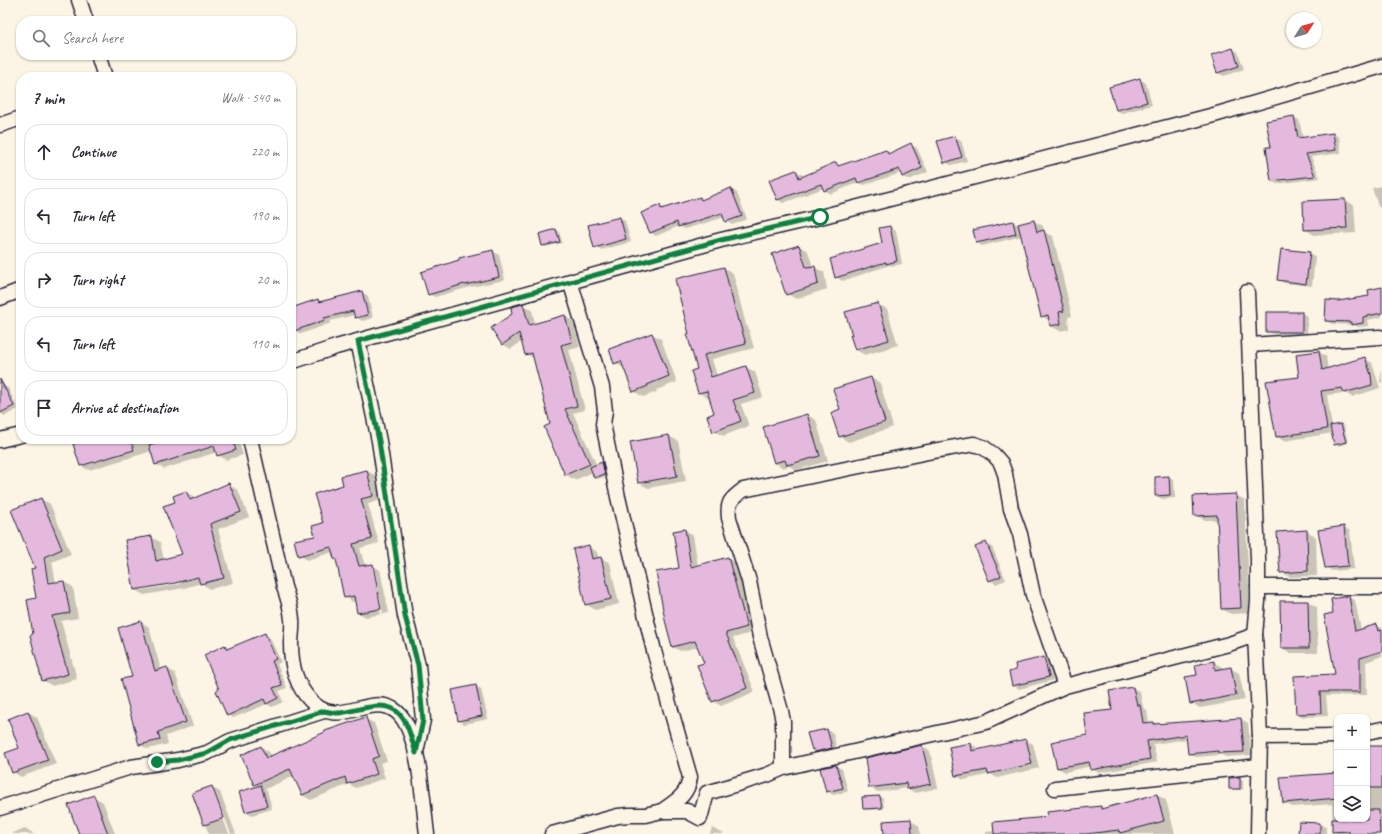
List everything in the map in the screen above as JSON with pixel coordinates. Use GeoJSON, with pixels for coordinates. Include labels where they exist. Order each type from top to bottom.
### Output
{"type":"FeatureCollection","features":[{"type":"Feature","properties":{"kind":"street"},"geometry":{"type":"LineString","coordinates":[[79,0],[84,16]]}},
{"type":"Feature","properties":{"kind":"street"},"geometry":{"type":"LineString","coordinates":[[100,60],[103,72]]}},
{"type":"Feature","properties":{"kind":"street"},"geometry":{"type":"LineString","coordinates":[[296,360],[358,341],[721,240],[820,217],[1214,114],[1382,66]]}},
{"type":"Feature","properties":{"kind":"street"},"geometry":{"type":"LineString","coordinates":[[0,125],[16,120]]}},
{"type":"Feature","properties":{"kind":"street"},"geometry":{"type":"LineString","coordinates":[[570,281],[600,381],[605,411],[603,424],[618,497],[654,651],[690,777],[689,786],[684,794],[662,811]]}},
{"type":"Feature","properties":{"kind":"street"},"geometry":{"type":"LineString","coordinates":[[0,298],[16,292]]}},
{"type":"Feature","properties":{"kind":"street"},"geometry":{"type":"LineString","coordinates":[[1248,292],[1258,587],[1256,635],[1260,737],[1258,834]]}},
{"type":"Feature","properties":{"kind":"street"},"geometry":{"type":"LineString","coordinates":[[1250,345],[1380,337]]}},
{"type":"Feature","properties":{"kind":"street"},"geometry":{"type":"LineString","coordinates":[[358,341],[379,441],[405,616],[418,665],[423,720],[416,753]]}},
{"type":"Feature","properties":{"kind":"street"},"geometry":{"type":"LineString","coordinates":[[0,440],[16,435]]}},
{"type":"Feature","properties":{"kind":"street"},"geometry":{"type":"LineString","coordinates":[[251,444],[284,587],[290,604],[292,620],[291,645],[294,672],[298,683],[310,700],[324,711]]}},
{"type":"Feature","properties":{"kind":"street"},"geometry":{"type":"LineString","coordinates":[[783,768],[783,722],[781,711],[764,652],[749,581],[729,518],[728,508],[731,501],[743,490],[933,451],[974,444],[983,447],[994,455],[1001,463],[1005,474],[1011,509],[1020,534],[1033,595],[1065,686]]}},
{"type":"Feature","properties":{"kind":"street"},"geometry":{"type":"LineString","coordinates":[[1258,587],[1382,587]]}},
{"type":"Feature","properties":{"kind":"street"},"geometry":{"type":"LineString","coordinates":[[706,793],[767,775],[783,768],[986,722],[1065,686],[1229,644],[1256,635]]}},
{"type":"Feature","properties":{"kind":"street"},"geometry":{"type":"LineString","coordinates":[[0,808],[131,767],[178,760],[207,753],[230,740],[324,711],[338,713],[376,705],[388,706],[398,712],[406,725],[416,753],[427,834]]}},
{"type":"Feature","properties":{"kind":"street"},"geometry":{"type":"LineString","coordinates":[[1370,731],[1382,729]]}},
{"type":"Feature","properties":{"kind":"street"},"geometry":{"type":"LineString","coordinates":[[1260,737],[1334,736]]}},
{"type":"Feature","properties":{"kind":"street"},"geometry":{"type":"LineString","coordinates":[[1055,788],[1259,766]]}},
{"type":"Feature","properties":{"kind":"street"},"geometry":{"type":"LineString","coordinates":[[690,777],[706,793]]}},
{"type":"Feature","properties":{"kind":"street"},"geometry":{"type":"LineString","coordinates":[[552,834],[618,816],[646,815],[662,811],[687,811],[700,818],[706,793]]}},
{"type":"Feature","properties":{"kind":"building"},"geometry":{"type":"Polygon","coordinates":[[[1233,48],[1239,66],[1217,73],[1211,55],[1233,48]]]}},
{"type":"Feature","properties":{"kind":"building"},"geometry":{"type":"Polygon","coordinates":[[[1140,78],[1147,102],[1116,110],[1109,87],[1140,78]]]}},
{"type":"Feature","properties":{"kind":"building"},"geometry":{"type":"Polygon","coordinates":[[[1294,116],[1298,138],[1333,133],[1336,150],[1306,154],[1315,176],[1271,181],[1266,147],[1271,147],[1266,121],[1294,116]]]}},
{"type":"Feature","properties":{"kind":"building"},"geometry":{"type":"Polygon","coordinates":[[[955,136],[962,157],[944,163],[937,141],[955,136]]]}},
{"type":"Feature","properties":{"kind":"building"},"geometry":{"type":"Polygon","coordinates":[[[911,143],[922,168],[902,177],[899,169],[858,183],[856,178],[824,191],[821,184],[777,200],[769,180],[796,170],[799,178],[836,162],[838,166],[886,150],[888,154],[911,143]]]}},
{"type":"Feature","properties":{"kind":"building"},"geometry":{"type":"Polygon","coordinates":[[[731,188],[742,216],[725,222],[722,213],[678,227],[677,222],[650,233],[641,213],[660,205],[661,209],[700,197],[701,200],[731,188]]]}},
{"type":"Feature","properties":{"kind":"building"},"geometry":{"type":"Polygon","coordinates":[[[1345,199],[1347,228],[1304,230],[1303,201],[1345,199]]]}},
{"type":"Feature","properties":{"kind":"building"},"geometry":{"type":"Polygon","coordinates":[[[620,217],[626,239],[594,248],[588,225],[620,217]]]}},
{"type":"Feature","properties":{"kind":"building"},"geometry":{"type":"Polygon","coordinates":[[[1034,220],[1037,232],[1044,230],[1064,311],[1059,312],[1061,324],[1050,326],[1048,315],[1041,317],[1018,224],[1034,220]]]}},
{"type":"Feature","properties":{"kind":"building"},"geometry":{"type":"Polygon","coordinates":[[[1013,221],[1016,234],[976,243],[973,230],[1013,221]]]}},
{"type":"Feature","properties":{"kind":"building"},"geometry":{"type":"Polygon","coordinates":[[[890,226],[897,261],[886,264],[886,262],[835,278],[830,259],[882,243],[879,228],[890,226]]]}},
{"type":"Feature","properties":{"kind":"building"},"geometry":{"type":"Polygon","coordinates":[[[556,229],[560,242],[542,246],[539,234],[556,229]]]}},
{"type":"Feature","properties":{"kind":"building"},"geometry":{"type":"Polygon","coordinates":[[[799,245],[806,267],[815,266],[818,284],[786,295],[772,254],[799,245]]]}},
{"type":"Feature","properties":{"kind":"building"},"geometry":{"type":"Polygon","coordinates":[[[1281,249],[1310,252],[1306,284],[1277,280],[1281,249]]]}},
{"type":"Feature","properties":{"kind":"building"},"geometry":{"type":"Polygon","coordinates":[[[493,250],[499,277],[464,284],[428,295],[421,272],[459,260],[459,258],[493,250]]]}},
{"type":"Feature","properties":{"kind":"building"},"geometry":{"type":"Polygon","coordinates":[[[724,267],[738,321],[746,344],[704,355],[711,377],[746,366],[755,393],[733,400],[741,421],[713,432],[707,416],[714,413],[707,391],[698,393],[691,371],[697,369],[687,334],[689,334],[675,279],[724,267]]]}},
{"type":"Feature","properties":{"kind":"building"},"geometry":{"type":"Polygon","coordinates":[[[1382,287],[1382,313],[1363,317],[1363,323],[1351,325],[1351,322],[1325,321],[1326,300],[1338,301],[1369,296],[1368,290],[1382,287]]]}},
{"type":"Feature","properties":{"kind":"building"},"geometry":{"type":"Polygon","coordinates":[[[362,291],[368,315],[355,318],[353,311],[324,318],[325,320],[296,330],[296,306],[318,299],[319,302],[362,291]]]}},
{"type":"Feature","properties":{"kind":"building"},"geometry":{"type":"Polygon","coordinates":[[[878,303],[889,340],[855,350],[845,312],[878,303]]]}},
{"type":"Feature","properties":{"kind":"building"},"geometry":{"type":"Polygon","coordinates":[[[523,304],[529,325],[565,315],[572,342],[561,345],[577,406],[565,409],[590,464],[565,475],[544,427],[550,424],[532,353],[525,355],[519,333],[502,345],[491,328],[512,314],[511,307],[523,304]]]}},
{"type":"Feature","properties":{"kind":"building"},"geometry":{"type":"Polygon","coordinates":[[[1266,312],[1302,312],[1302,332],[1266,332],[1266,312]]]}},
{"type":"Feature","properties":{"kind":"building"},"geometry":{"type":"Polygon","coordinates":[[[652,333],[669,376],[633,392],[621,361],[614,364],[609,349],[652,333]]]}},
{"type":"Feature","properties":{"kind":"building"},"geometry":{"type":"Polygon","coordinates":[[[1319,351],[1322,370],[1365,357],[1371,375],[1372,385],[1344,393],[1342,388],[1321,391],[1327,429],[1276,437],[1266,381],[1299,377],[1296,354],[1319,351]]]}},
{"type":"Feature","properties":{"kind":"building"},"geometry":{"type":"Polygon","coordinates":[[[871,377],[885,422],[839,437],[831,413],[840,409],[833,389],[871,377]]]}},
{"type":"Feature","properties":{"kind":"building"},"geometry":{"type":"Polygon","coordinates":[[[0,379],[14,406],[0,413],[0,379]]]}},
{"type":"Feature","properties":{"kind":"building"},"geometry":{"type":"Polygon","coordinates":[[[807,414],[820,456],[787,465],[785,460],[774,463],[763,427],[807,414]]]}},
{"type":"Feature","properties":{"kind":"building"},"geometry":{"type":"Polygon","coordinates":[[[1341,424],[1346,442],[1334,445],[1330,426],[1341,424]]]}},
{"type":"Feature","properties":{"kind":"building"},"geometry":{"type":"Polygon","coordinates":[[[669,435],[677,476],[638,483],[630,442],[669,435]]]}},
{"type":"Feature","properties":{"kind":"building"},"geometry":{"type":"Polygon","coordinates":[[[73,444],[132,444],[134,450],[80,466],[73,444]]]}},
{"type":"Feature","properties":{"kind":"building"},"geometry":{"type":"Polygon","coordinates":[[[234,444],[236,450],[217,456],[214,446],[155,465],[149,445],[234,444]]]}},
{"type":"Feature","properties":{"kind":"building"},"geometry":{"type":"Polygon","coordinates":[[[602,462],[605,474],[594,478],[590,467],[602,462]]]}},
{"type":"Feature","properties":{"kind":"building"},"geometry":{"type":"Polygon","coordinates":[[[367,470],[373,496],[361,499],[372,539],[353,544],[359,566],[373,564],[381,609],[357,613],[354,596],[344,598],[336,559],[334,559],[331,547],[298,556],[294,540],[315,536],[312,526],[323,523],[314,494],[343,485],[341,476],[367,470]]]}},
{"type":"Feature","properties":{"kind":"building"},"geometry":{"type":"Polygon","coordinates":[[[1169,476],[1170,495],[1155,496],[1155,477],[1169,476]]]}},
{"type":"Feature","properties":{"kind":"building"},"geometry":{"type":"Polygon","coordinates":[[[229,483],[241,512],[210,524],[224,578],[200,584],[198,577],[175,583],[134,590],[125,540],[152,536],[156,561],[182,554],[163,506],[175,502],[173,496],[186,491],[190,500],[229,483]]]}},
{"type":"Feature","properties":{"kind":"building"},"geometry":{"type":"Polygon","coordinates":[[[1236,494],[1241,608],[1221,609],[1217,515],[1194,516],[1193,496],[1236,494]]]}},
{"type":"Feature","properties":{"kind":"building"},"geometry":{"type":"Polygon","coordinates":[[[41,498],[62,549],[44,557],[48,583],[64,581],[70,613],[52,616],[68,674],[42,681],[30,635],[33,634],[27,600],[36,598],[31,569],[35,568],[11,510],[41,498]]]}},
{"type":"Feature","properties":{"kind":"building"},"geometry":{"type":"Polygon","coordinates":[[[1344,526],[1348,566],[1325,568],[1318,530],[1344,526]]]}},
{"type":"Feature","properties":{"kind":"building"},"geometry":{"type":"Polygon","coordinates":[[[685,529],[691,567],[728,557],[747,627],[726,633],[747,688],[712,702],[697,665],[704,663],[695,641],[672,647],[665,620],[656,572],[679,568],[673,531],[685,529]]]}},
{"type":"Feature","properties":{"kind":"building"},"geometry":{"type":"Polygon","coordinates":[[[1307,530],[1308,571],[1280,573],[1277,532],[1307,530]]]}},
{"type":"Feature","properties":{"kind":"building"},"geometry":{"type":"Polygon","coordinates":[[[986,542],[1001,576],[989,581],[975,547],[986,542]]]}},
{"type":"Feature","properties":{"kind":"building"},"geometry":{"type":"Polygon","coordinates":[[[589,545],[592,559],[601,557],[611,599],[585,605],[573,549],[589,545]]]}},
{"type":"Feature","properties":{"kind":"building"},"geometry":{"type":"Polygon","coordinates":[[[1349,596],[1355,631],[1377,624],[1379,631],[1382,630],[1382,651],[1360,658],[1360,692],[1320,692],[1321,713],[1296,714],[1294,676],[1335,674],[1324,615],[1333,613],[1331,599],[1349,596]]]}},
{"type":"Feature","properties":{"kind":"building"},"geometry":{"type":"Polygon","coordinates":[[[1280,601],[1308,601],[1309,648],[1281,648],[1280,601]]]}},
{"type":"Feature","properties":{"kind":"building"},"geometry":{"type":"Polygon","coordinates":[[[141,621],[155,671],[167,667],[186,722],[158,732],[160,740],[139,745],[121,679],[132,677],[118,628],[141,621]]]}},
{"type":"Feature","properties":{"kind":"building"},"geometry":{"type":"Polygon","coordinates":[[[265,633],[276,659],[272,661],[282,685],[273,688],[278,698],[266,704],[264,699],[227,716],[216,691],[219,689],[204,655],[225,645],[227,649],[265,633]]]}},
{"type":"Feature","properties":{"kind":"building"},"geometry":{"type":"Polygon","coordinates":[[[1044,657],[1049,677],[1012,686],[1009,672],[1016,670],[1015,664],[1044,657]]]}},
{"type":"Feature","properties":{"kind":"building"},"geometry":{"type":"Polygon","coordinates":[[[1214,661],[1215,670],[1231,667],[1236,695],[1190,704],[1185,677],[1197,675],[1195,665],[1214,661]]]}},
{"type":"Feature","properties":{"kind":"building"},"geometry":{"type":"Polygon","coordinates":[[[476,685],[482,716],[458,721],[452,690],[476,685]]]}},
{"type":"Feature","properties":{"kind":"building"},"geometry":{"type":"Polygon","coordinates":[[[1133,687],[1137,705],[1140,705],[1143,723],[1154,722],[1154,724],[1241,718],[1244,752],[1218,753],[1218,751],[1188,754],[1186,735],[1147,741],[1150,759],[1091,770],[1089,762],[1057,768],[1051,742],[1087,735],[1084,713],[1112,710],[1109,691],[1133,687]]]}},
{"type":"Feature","properties":{"kind":"building"},"geometry":{"type":"Polygon","coordinates":[[[28,711],[48,760],[12,773],[5,753],[19,748],[8,719],[28,711]]]}},
{"type":"Feature","properties":{"kind":"building"},"geometry":{"type":"Polygon","coordinates":[[[366,717],[379,756],[372,759],[377,774],[347,784],[345,777],[302,795],[290,769],[254,785],[241,755],[261,746],[266,758],[325,731],[366,717]]]}},
{"type":"Feature","properties":{"kind":"building"},"geometry":{"type":"Polygon","coordinates":[[[827,729],[832,748],[815,752],[814,749],[812,750],[807,733],[827,729]]]}},
{"type":"Feature","properties":{"kind":"building"},"geometry":{"type":"Polygon","coordinates":[[[1026,739],[1032,764],[988,774],[987,770],[955,776],[949,747],[971,743],[972,751],[1026,739]]]}},
{"type":"Feature","properties":{"kind":"building"},"geometry":{"type":"Polygon","coordinates":[[[922,745],[931,784],[907,789],[906,783],[869,788],[865,758],[922,745]]]}},
{"type":"Feature","properties":{"kind":"building"},"geometry":{"type":"Polygon","coordinates":[[[1370,746],[1382,746],[1382,788],[1370,788],[1370,746]]]}},
{"type":"Feature","properties":{"kind":"building"},"geometry":{"type":"Polygon","coordinates":[[[836,765],[843,788],[826,792],[820,768],[836,765]]]}},
{"type":"Feature","properties":{"kind":"building"},"geometry":{"type":"Polygon","coordinates":[[[1334,773],[1334,798],[1283,803],[1280,777],[1334,773]]]}},
{"type":"Feature","properties":{"kind":"building"},"geometry":{"type":"Polygon","coordinates":[[[1240,777],[1240,789],[1229,789],[1229,778],[1240,777]]]}},
{"type":"Feature","properties":{"kind":"building"},"geometry":{"type":"Polygon","coordinates":[[[261,785],[267,806],[245,812],[239,792],[261,785]]]}},
{"type":"Feature","properties":{"kind":"building"},"geometry":{"type":"Polygon","coordinates":[[[212,786],[224,818],[204,825],[192,793],[212,786]]]}},
{"type":"Feature","properties":{"kind":"building"},"geometry":{"type":"Polygon","coordinates":[[[1157,794],[1164,821],[1120,833],[1119,830],[1086,834],[994,834],[993,822],[1048,817],[1047,812],[1101,806],[1101,809],[1157,794]]]}},
{"type":"Feature","properties":{"kind":"building"},"geometry":{"type":"Polygon","coordinates":[[[94,795],[108,834],[79,834],[68,805],[94,795]]]}},
{"type":"Feature","properties":{"kind":"building"},"geometry":{"type":"Polygon","coordinates":[[[880,796],[882,808],[863,809],[862,797],[880,796]]]}},
{"type":"Feature","properties":{"kind":"building"},"geometry":{"type":"Polygon","coordinates":[[[1370,810],[1379,810],[1380,834],[1349,834],[1349,831],[1332,832],[1332,819],[1334,819],[1334,822],[1370,822],[1370,810]]]}},
{"type":"Feature","properties":{"kind":"building"},"geometry":{"type":"Polygon","coordinates":[[[911,819],[912,834],[884,834],[883,821],[911,819]]]}},
{"type":"Feature","properties":{"kind":"building"},"geometry":{"type":"Polygon","coordinates":[[[1299,822],[1320,823],[1320,834],[1298,834],[1299,822]]]}},
{"type":"Feature","properties":{"kind":"route"},"geometry":{"type":"LineString","coordinates":[[157,762],[178,760],[207,753],[230,740],[324,711],[338,713],[376,705],[388,706],[398,712],[406,725],[416,753],[423,720],[418,665],[405,616],[379,441],[358,341],[721,240],[820,217]]}}]}
